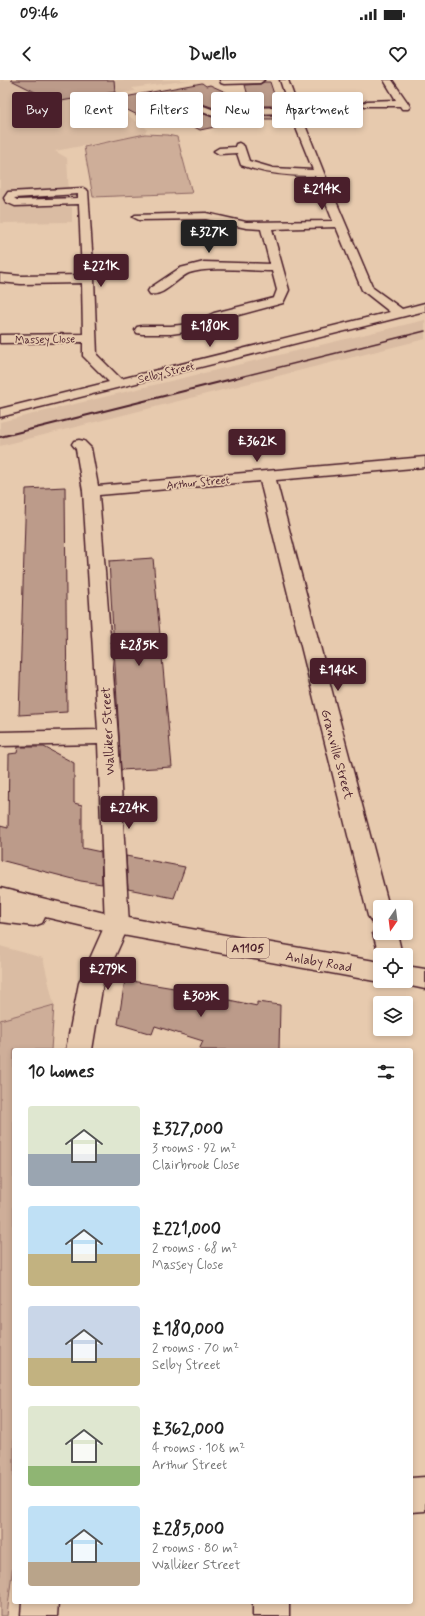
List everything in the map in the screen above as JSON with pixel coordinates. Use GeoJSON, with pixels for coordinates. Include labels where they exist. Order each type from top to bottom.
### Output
{"type":"FeatureCollection","features":[{"type":"Feature","properties":{"kind":"street"},"geometry":{"type":"LineString","coordinates":[[224,81],[234,82],[260,80]]}},
{"type":"Feature","properties":{"kind":"street"},"geometry":{"type":"LineString","coordinates":[[284,80],[288,92]]}},
{"type":"Feature","properties":{"kind":"street"},"geometry":{"type":"LineString","coordinates":[[367,104],[404,105],[388,80]]}},
{"type":"Feature","properties":{"kind":"street"},"geometry":{"type":"LineString","coordinates":[[301,128],[368,290],[400,313]]}},
{"type":"Feature","properties":{"kind":"street"},"geometry":{"type":"LineString","coordinates":[[219,151],[240,148],[245,163],[265,171],[281,174],[319,173]]}},
{"type":"Feature","properties":{"kind":"street"},"geometry":{"type":"LineString","coordinates":[[12,194],[84,196],[61,202],[15,203],[9,198],[12,194]]}},
{"type":"Feature","properties":{"kind":"street","name":"Massey Close"},"geometry":{"type":"LineString","coordinates":[[84,196],[90,356],[120,384]]}},
{"type":"Feature","properties":{"kind":"street"},"geometry":{"type":"LineString","coordinates":[[146,219],[206,216],[246,225],[266,226],[340,224]]}},
{"type":"Feature","properties":{"kind":"street"},"geometry":{"type":"LineString","coordinates":[[142,330],[162,324],[187,329],[205,324],[216,317],[279,300],[283,290],[266,226]]}},
{"type":"Feature","properties":{"kind":"street"},"geometry":{"type":"LineString","coordinates":[[176,289],[158,289],[184,271],[204,266],[278,268]]}},
{"type":"Feature","properties":{"kind":"street"},"geometry":{"type":"LineString","coordinates":[[0,278],[21,280],[88,279]]}},
{"type":"Feature","properties":{"kind":"street","name":"Selby Street"},"geometry":{"type":"LineString","coordinates":[[0,413],[425,307]]}},
{"type":"Feature","properties":{"kind":"street","name":"Massey Close"},"geometry":{"type":"LineString","coordinates":[[0,340],[90,338]]}},
{"type":"Feature","properties":{"kind":"street","name":"Walliker Street"},"geometry":{"type":"LineString","coordinates":[[79,444],[83,448],[84,460],[92,491],[108,737],[117,925]]}},
{"type":"Feature","properties":{"kind":"street","name":"Arthur Street"},"geometry":{"type":"LineString","coordinates":[[92,491],[267,476],[422,467]]}},
{"type":"Feature","properties":{"kind":"street","name":"Granville Street"},"geometry":{"type":"LineString","coordinates":[[267,476],[376,900]]}},
{"type":"Feature","properties":{"kind":"street"},"geometry":{"type":"LineString","coordinates":[[0,739],[108,737]]}},
{"type":"Feature","properties":{"kind":"street","name":"Anlaby Road"},"geometry":{"type":"LineString","coordinates":[[0,897],[117,925],[373,971]]}},
{"type":"Feature","properties":{"kind":"street","name":"Anlaby Road"},"geometry":{"type":"LineString","coordinates":[[0,913],[117,925]]}},
{"type":"Feature","properties":{"kind":"street"},"geometry":{"type":"LineString","coordinates":[[79,1048],[91,983],[117,925]]}},
{"type":"Feature","properties":{"kind":"street"},"geometry":{"type":"LineString","coordinates":[[413,977],[425,979]]}},
{"type":"Feature","properties":{"kind":"street"},"geometry":{"type":"LineString","coordinates":[[413,1495],[425,1494]]}},
{"type":"Feature","properties":{"kind":"street"},"geometry":{"type":"LineString","coordinates":[[39,1616],[40,1604]]}},
{"type":"Feature","properties":{"kind":"street"},"geometry":{"type":"LineString","coordinates":[[271,1604],[272,1616]]}},
{"type":"Feature","properties":{"kind":"shaded area"},"geometry":{"type":"Polygon","coordinates":[[[0,80],[190,80],[132,88],[136,91],[128,92],[70,92],[70,128],[128,128],[128,116],[136,121],[136,128],[147,129],[145,134],[55,151],[67,158],[69,196],[68,198],[56,199],[53,206],[72,207],[72,222],[0,223],[0,80]]]}},
{"type":"Feature","properties":{"kind":"shaded area"},"geometry":{"type":"Polygon","coordinates":[[[145,134],[177,137],[192,193],[93,197],[84,147],[145,134]]]}},
{"type":"Feature","properties":{"kind":"shaded area"},"geometry":{"type":"Polygon","coordinates":[[[425,320],[425,339],[0,446],[0,422],[425,320]]]}},
{"type":"Feature","properties":{"kind":"shaded area"},"geometry":{"type":"Polygon","coordinates":[[[0,946],[43,958],[54,1005],[0,1020],[0,946]]]}},
{"type":"Feature","properties":{"kind":"shaded area"},"geometry":{"type":"Polygon","coordinates":[[[54,1005],[51,1048],[12,1048],[12,1572],[7,1616],[0,1616],[0,1020],[54,1005]]]}},
{"type":"Feature","properties":{"kind":"building"},"geometry":{"type":"Polygon","coordinates":[[[11,80],[114,80],[115,92],[70,92],[70,100],[62,101],[62,92],[35,92],[11,80]]]}},
{"type":"Feature","properties":{"kind":"building"},"geometry":{"type":"Polygon","coordinates":[[[270,82],[273,92],[272,92],[272,106],[264,106],[264,92],[247,92],[245,85],[270,82]]]}},
{"type":"Feature","properties":{"kind":"building"},"geometry":{"type":"Polygon","coordinates":[[[202,83],[206,86],[210,85],[226,92],[211,92],[211,107],[203,104],[203,92],[152,92],[202,83]]]}},
{"type":"Feature","properties":{"kind":"building"},"geometry":{"type":"Polygon","coordinates":[[[136,95],[136,114],[128,110],[128,96],[136,95]]]}},
{"type":"Feature","properties":{"kind":"building"},"geometry":{"type":"Polygon","coordinates":[[[203,114],[211,117],[211,128],[200,130],[196,128],[203,128],[203,114]]]}},
{"type":"Feature","properties":{"kind":"building"},"geometry":{"type":"Polygon","coordinates":[[[264,115],[272,115],[272,119],[264,119],[264,115]]]}},
{"type":"Feature","properties":{"kind":"building"},"geometry":{"type":"Polygon","coordinates":[[[65,487],[67,712],[19,715],[26,489],[65,487]]]}},
{"type":"Feature","properties":{"kind":"building"},"geometry":{"type":"Polygon","coordinates":[[[153,558],[172,767],[121,770],[109,561],[153,558]]]}},
{"type":"Feature","properties":{"kind":"building"},"geometry":{"type":"Polygon","coordinates":[[[18,747],[44,747],[74,763],[74,803],[82,805],[82,848],[101,852],[102,884],[81,881],[0,860],[0,826],[8,828],[9,754],[17,753],[18,747]]]}},
{"type":"Feature","properties":{"kind":"building"},"geometry":{"type":"Polygon","coordinates":[[[126,856],[185,867],[174,898],[128,889],[126,856]]]}},
{"type":"Feature","properties":{"kind":"building"},"geometry":{"type":"Polygon","coordinates":[[[125,980],[174,988],[257,1006],[257,1002],[280,1005],[279,1048],[200,1048],[203,1041],[155,1026],[152,1034],[118,1024],[125,980]]]}},
{"type":"Feature","properties":{"kind":"railway"},"geometry":{"type":"LineString","coordinates":[[232,379],[425,331]]}},
{"type":"Feature","properties":{"kind":"railway"},"geometry":{"type":"LineString","coordinates":[[232,379],[236,378]]}},
{"type":"Feature","properties":{"kind":"railway"},"geometry":{"type":"LineString","coordinates":[[0,437],[232,379]]}}]}
